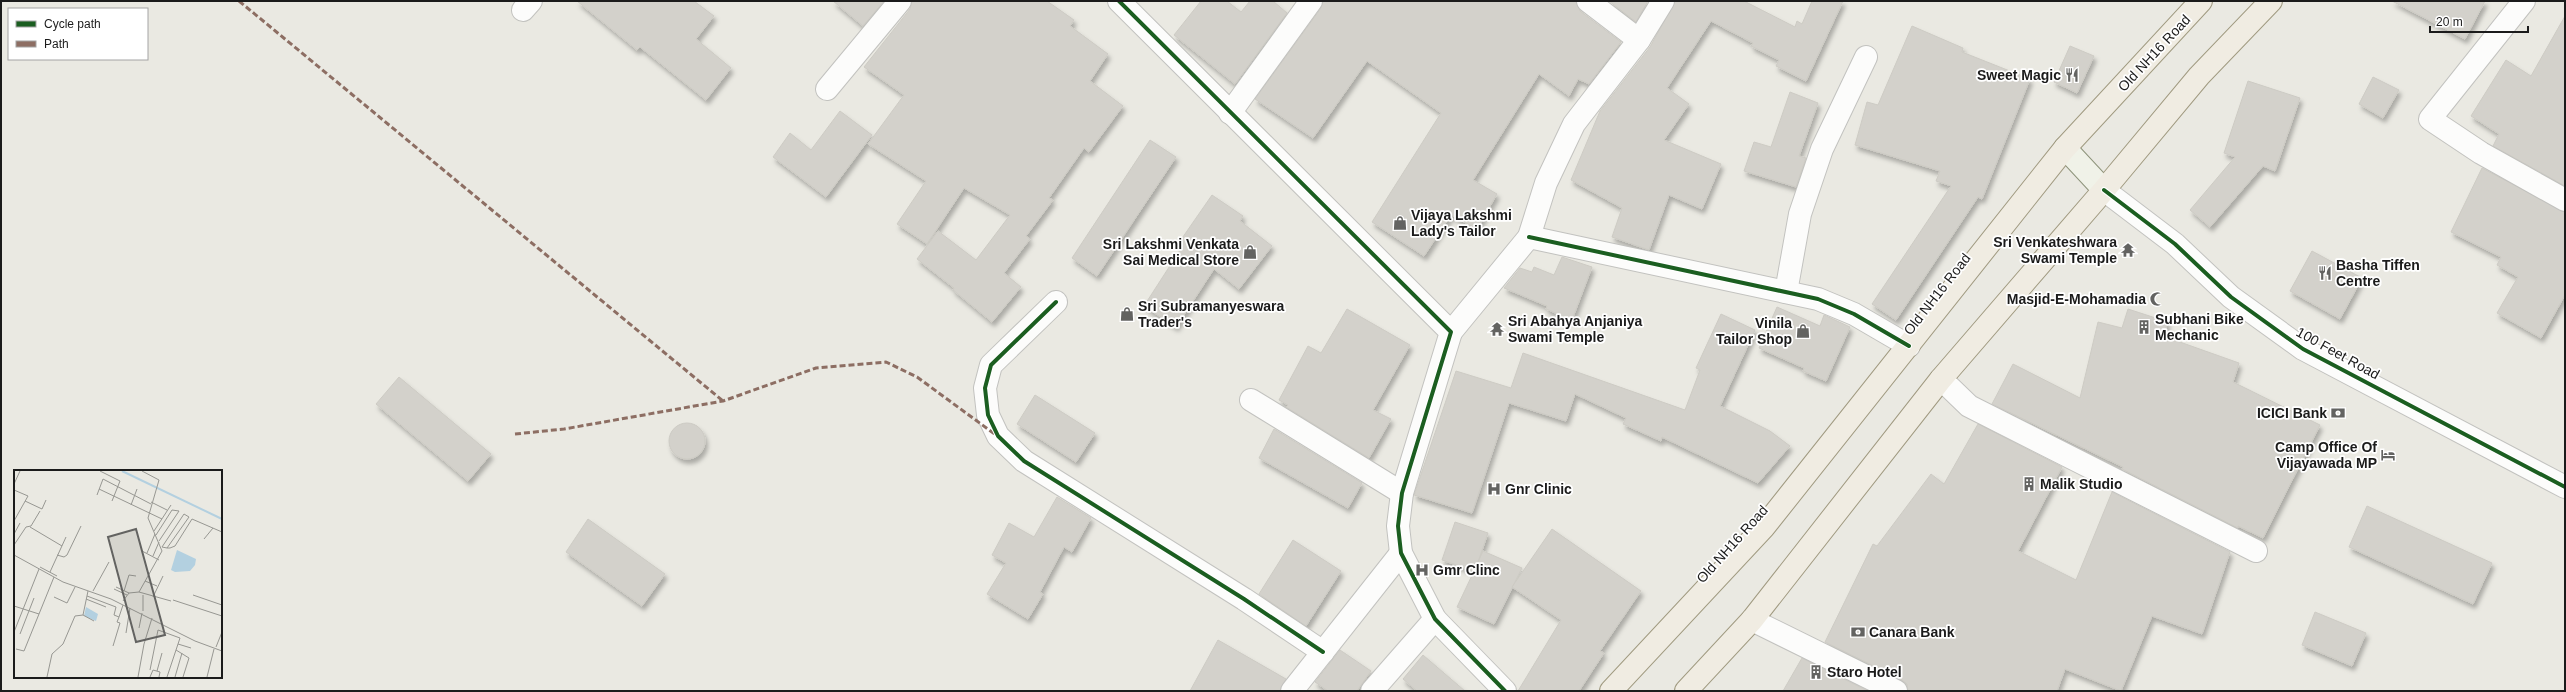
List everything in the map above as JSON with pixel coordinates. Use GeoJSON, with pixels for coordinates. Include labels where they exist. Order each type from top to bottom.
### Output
{"type":"FeatureCollection","features":[{"type":"Feature","properties":{"kind":"main road","name":"Old NH16 Road"},"geometry":{"type":"LineString","coordinates":[[1611,691],[1764,526],[1910,346],[2065,148],[2201,1]]}},
{"type":"Feature","properties":{"kind":"main road"},"geometry":{"type":"LineString","coordinates":[[1686,691],[1752,620],[1941,379],[2104,190],[2199,76],[2270,1]]}},
{"type":"Feature","properties":{"kind":"main road"},"geometry":{"type":"LineString","coordinates":[[2065,148],[2104,190]]}},
{"type":"Feature","properties":{"kind":"street"},"geometry":{"type":"LineString","coordinates":[[827,89],[900,1]]}},
{"type":"Feature","properties":{"kind":"street"},"geometry":{"type":"LineString","coordinates":[[1119,1],[1451,332]]}},
{"type":"Feature","properties":{"kind":"street"},"geometry":{"type":"LineString","coordinates":[[1230,113],[1311,1]]}},
{"type":"Feature","properties":{"kind":"street"},"geometry":{"type":"LineString","coordinates":[[1588,1],[1639,40]]}},
{"type":"Feature","properties":{"kind":"street"},"geometry":{"type":"LineString","coordinates":[[1505,691],[1435,619],[1401,553],[1398,526],[1402,493],[1451,332],[1530,238],[1546,184],[1574,124],[1639,40],[1663,1]]}},
{"type":"Feature","properties":{"kind":"street"},"geometry":{"type":"LineString","coordinates":[[2524,1],[2430,119],[2481,153],[2565,200]]}},
{"type":"Feature","properties":{"kind":"street"},"geometry":{"type":"LineString","coordinates":[[1786,292],[1800,214],[1820,156],[1866,57]]}},
{"type":"Feature","properties":{"kind":"street","name":"100 Feet Road"},"geometry":{"type":"LineString","coordinates":[[2104,190],[2175,244],[2231,297],[2303,349],[2565,487]]}},
{"type":"Feature","properties":{"kind":"street"},"geometry":{"type":"LineString","coordinates":[[1530,238],[1818,299],[1854,314],[1910,346]]}},
{"type":"Feature","properties":{"kind":"street"},"geometry":{"type":"LineString","coordinates":[[1056,302],[991,365],[985,388],[988,415],[998,436],[1024,460],[1244,599],[1323,652]]}},
{"type":"Feature","properties":{"kind":"street"},"geometry":{"type":"LineString","coordinates":[[1941,379],[1969,406],[2256,552]]}},
{"type":"Feature","properties":{"kind":"street"},"geometry":{"type":"LineString","coordinates":[[1252,400],[1402,493]]}},
{"type":"Feature","properties":{"kind":"street"},"geometry":{"type":"LineString","coordinates":[[1292,691],[1401,553]]}},
{"type":"Feature","properties":{"kind":"street"},"geometry":{"type":"LineString","coordinates":[[1372,691],[1435,619]]}},
{"type":"Feature","properties":{"kind":"street"},"geometry":{"type":"LineString","coordinates":[[1752,620],[1896,691]]}},
{"type":"Feature","properties":{"kind":"building"},"geometry":{"type":"Polygon","coordinates":[[[577,1],[694,1],[714,16],[696,39],[731,68],[706,100],[640,47],[637,50],[577,1]]]}},
{"type":"Feature","properties":{"kind":"building"},"geometry":{"type":"Polygon","coordinates":[[[833,1],[884,1],[863,26],[833,1]]]}},
{"type":"Feature","properties":{"kind":"building"},"geometry":{"type":"Polygon","coordinates":[[[912,1],[1047,1],[1074,20],[1070,26],[1108,54],[1090,81],[1123,106],[1089,152],[1084,148],[1049,198],[1053,200],[1026,236],[1030,239],[1004,273],[1021,287],[992,322],[953,290],[954,288],[917,259],[938,231],[976,260],[1010,215],[964,188],[927,244],[897,224],[926,181],[868,144],[904,95],[864,67],[910,9],[912,1]]]}},
{"type":"Feature","properties":{"kind":"building"},"geometry":{"type":"Polygon","coordinates":[[[1201,1],[1227,1],[1241,12],[1250,1],[1273,1],[1287,13],[1235,84],[1174,35],[1201,1]]]}},
{"type":"Feature","properties":{"kind":"building"},"geometry":{"type":"Polygon","coordinates":[[[1323,1],[1576,1],[1580,11],[1621,42],[1589,84],[1578,79],[1569,96],[1539,74],[1473,180],[1497,194],[1477,229],[1451,215],[1424,256],[1372,222],[1441,113],[1367,61],[1313,138],[1255,99],[1321,8],[1323,1]]]}},
{"type":"Feature","properties":{"kind":"building"},"geometry":{"type":"Polygon","coordinates":[[[1609,1],[1648,1],[1636,22],[1609,1]]]}},
{"type":"Feature","properties":{"kind":"building"},"geometry":{"type":"Polygon","coordinates":[[[1675,1],[1744,1],[1795,27],[1797,21],[1802,24],[1812,1],[1843,1],[1806,81],[1776,66],[1779,60],[1751,46],[1753,43],[1711,21],[1667,88],[1689,104],[1664,140],[1721,164],[1702,209],[1669,195],[1649,250],[1612,237],[1622,208],[1571,180],[1600,111],[1650,47],[1675,1]]]}},
{"type":"Feature","properties":{"kind":"building"},"geometry":{"type":"Polygon","coordinates":[[[2392,1],[2485,1],[2465,39],[2392,1]]]}},
{"type":"Feature","properties":{"kind":"building"},"geometry":{"type":"Polygon","coordinates":[[[2565,16],[2565,186],[2493,146],[2499,134],[2471,116],[2506,60],[2531,76],[2565,16]]]}},
{"type":"Feature","properties":{"kind":"building"},"geometry":{"type":"Polygon","coordinates":[[[1912,26],[1963,48],[1962,52],[2030,79],[1982,199],[1978,197],[1896,320],[1872,304],[1951,186],[1936,181],[1940,171],[1855,145],[1867,102],[1878,105],[1912,26]]]}},
{"type":"Feature","properties":{"kind":"building"},"geometry":{"type":"Polygon","coordinates":[[[2070,46],[2094,56],[2077,93],[2054,82],[2070,46]]]}},
{"type":"Feature","properties":{"kind":"building"},"geometry":{"type":"Polygon","coordinates":[[[2373,77],[2399,90],[2383,118],[2359,104],[2373,77]]]}},
{"type":"Feature","properties":{"kind":"building"},"geometry":{"type":"Polygon","coordinates":[[[2248,81],[2300,98],[2275,171],[2263,166],[2210,227],[2190,210],[2235,157],[2224,153],[2248,81]]]}},
{"type":"Feature","properties":{"kind":"building"},"geometry":{"type":"Polygon","coordinates":[[[1790,92],[1818,103],[1799,156],[1806,158],[1796,187],[1744,171],[1754,142],[1771,147],[1790,92]]]}},
{"type":"Feature","properties":{"kind":"building"},"geometry":{"type":"Polygon","coordinates":[[[840,111],[872,135],[826,197],[773,157],[790,133],[811,150],[840,111]]]}},
{"type":"Feature","properties":{"kind":"building"},"geometry":{"type":"Polygon","coordinates":[[[1150,140],[1176,157],[1097,276],[1072,258],[1150,140]]]}},
{"type":"Feature","properties":{"kind":"building"},"geometry":{"type":"Polygon","coordinates":[[[2482,168],[2565,212],[2565,295],[2541,338],[2497,313],[2518,277],[2497,265],[2501,257],[2451,232],[2482,168]]]}},
{"type":"Feature","properties":{"kind":"building"},"geometry":{"type":"Polygon","coordinates":[[[1212,195],[1243,216],[1240,221],[1272,246],[1239,289],[1214,269],[1176,327],[1144,306],[1182,247],[1178,244],[1212,195]]]}},
{"type":"Feature","properties":{"kind":"building"},"geometry":{"type":"Polygon","coordinates":[[[2312,251],[2362,278],[2340,319],[2290,291],[2312,251]]]}},
{"type":"Feature","properties":{"kind":"building"},"geometry":{"type":"Polygon","coordinates":[[[1562,257],[1592,267],[1572,320],[1546,309],[1547,306],[1504,288],[1520,268],[1532,272],[1534,267],[1554,275],[1562,257]]]}},
{"type":"Feature","properties":{"kind":"building"},"geometry":{"type":"Polygon","coordinates":[[[1777,307],[1820,326],[1824,315],[1850,327],[1826,381],[1803,371],[1804,368],[1759,348],[1777,307]]]}},
{"type":"Feature","properties":{"kind":"building"},"geometry":{"type":"Polygon","coordinates":[[[1347,309],[1410,345],[1373,410],[1391,419],[1369,458],[1286,407],[1288,405],[1279,400],[1308,346],[1321,353],[1347,309]]]}},
{"type":"Feature","properties":{"kind":"building"},"geometry":{"type":"Polygon","coordinates":[[[2128,309],[2168,322],[2163,336],[2239,363],[2233,382],[2320,425],[2263,538],[2238,526],[2238,528],[2122,469],[2123,467],[1992,404],[2013,364],[2080,398],[2098,322],[2122,328],[2128,309]]]}},
{"type":"Feature","properties":{"kind":"building"},"geometry":{"type":"Polygon","coordinates":[[[1721,314],[1755,330],[1720,406],[1770,431],[1790,446],[1758,483],[1662,437],[1661,441],[1623,424],[1626,418],[1575,394],[1566,421],[1509,403],[1472,513],[1414,495],[1456,371],[1511,388],[1523,353],[1685,410],[1700,370],[1696,368],[1721,314]]]}},
{"type":"Feature","properties":{"kind":"building"},"geometry":{"type":"Polygon","coordinates":[[[399,377],[491,454],[468,481],[376,404],[399,377]]]}},
{"type":"Feature","properties":{"kind":"building"},"geometry":{"type":"Polygon","coordinates":[[[1035,395],[1095,433],[1076,462],[1017,424],[1035,395]]]}},
{"type":"Feature","properties":{"kind":"building"},"geometry":{"type":"Polygon","coordinates":[[[691,423],[700,428],[704,434],[704,448],[700,454],[691,459],[683,459],[674,454],[670,448],[669,437],[674,428],[680,424],[691,423]]]}},
{"type":"Feature","properties":{"kind":"building"},"geometry":{"type":"Polygon","coordinates":[[[1978,424],[2062,467],[2018,551],[2076,580],[2112,492],[2230,552],[2202,634],[2152,616],[2121,691],[2065,669],[2057,691],[1908,691],[1907,684],[1902,680],[1825,642],[1873,544],[1877,546],[1931,474],[1944,484],[1978,424]]]}},
{"type":"Feature","properties":{"kind":"building"},"geometry":{"type":"Polygon","coordinates":[[[1274,429],[1362,483],[1348,508],[1259,458],[1274,429]]]}},
{"type":"Feature","properties":{"kind":"building"},"geometry":{"type":"Polygon","coordinates":[[[1057,497],[1091,518],[1072,552],[1064,547],[1040,592],[1043,594],[1028,619],[987,594],[1006,563],[992,555],[1009,523],[1034,537],[1057,497]]]}},
{"type":"Feature","properties":{"kind":"building"},"geometry":{"type":"Polygon","coordinates":[[[2367,506],[2492,563],[2473,604],[2349,547],[2367,506]]]}},
{"type":"Feature","properties":{"kind":"building"},"geometry":{"type":"Polygon","coordinates":[[[588,519],[665,574],[642,606],[566,552],[588,519]]]}},
{"type":"Feature","properties":{"kind":"building"},"geometry":{"type":"Polygon","coordinates":[[[1455,522],[1488,533],[1478,562],[1483,551],[1522,568],[1494,624],[1457,607],[1474,571],[1442,560],[1455,522]]]}},
{"type":"Feature","properties":{"kind":"building"},"geometry":{"type":"Polygon","coordinates":[[[1552,529],[1641,591],[1600,651],[1604,653],[1579,691],[1518,691],[1561,620],[1512,587],[1552,529]]]}},
{"type":"Feature","properties":{"kind":"building"},"geometry":{"type":"Polygon","coordinates":[[[1293,540],[1341,571],[1306,626],[1259,594],[1293,540]]]}},
{"type":"Feature","properties":{"kind":"building"},"geometry":{"type":"Polygon","coordinates":[[[2315,612],[2366,633],[2352,666],[2302,645],[2315,612]]]}},
{"type":"Feature","properties":{"kind":"building"},"geometry":{"type":"Polygon","coordinates":[[[1218,640],[1286,679],[1280,691],[1190,691],[1218,640]]]}},
{"type":"Feature","properties":{"kind":"building"},"geometry":{"type":"Polygon","coordinates":[[[1340,650],[1371,671],[1357,691],[1328,691],[1315,682],[1340,650]]]}},
{"type":"Feature","properties":{"kind":"building"},"geometry":{"type":"Polygon","coordinates":[[[1423,655],[1465,691],[1417,691],[1403,679],[1423,655]]]}},
{"type":"Feature","properties":{"kind":"building","name":"Staro Hotel"},"geometry":{"type":"Polygon","coordinates":[[[1802,658],[1868,691],[1783,691],[1802,658]]]}},
{"type":"Feature","properties":{"kind":"marked path"},"geometry":{"type":"LineString","coordinates":[[239,1],[723,401]]}},
{"type":"Feature","properties":{"kind":"marked path"},"geometry":{"type":"LineString","coordinates":[[515,434],[564,429],[723,401],[816,368],[886,362],[917,377],[996,435]]}},
{"type":"Feature","properties":{"kind":"cycle path"},"geometry":{"type":"LineString","coordinates":[[1119,1],[1451,332],[1402,493],[1398,526],[1401,553],[1435,619],[1505,691]]}},
{"type":"Feature","properties":{"kind":"cycle path"},"geometry":{"type":"LineString","coordinates":[[2104,190],[2175,244],[2231,297],[2303,349],[2565,487]]}},
{"type":"Feature","properties":{"kind":"cycle path"},"geometry":{"type":"LineString","coordinates":[[1529,237],[1818,299],[1854,314],[1909,346]]}},
{"type":"Feature","properties":{"kind":"cycle path"},"geometry":{"type":"LineString","coordinates":[[1056,302],[991,365],[985,388],[988,415],[998,436],[1024,461],[1244,599],[1323,652]]}},
{"type":"Feature","properties":{"kind":"place","name":"Sweet Magic"},"geometry":{"type":"Point","coordinates":[2072,75]}},
{"type":"Feature","properties":{"kind":"place","name":"Vijaya Lakshmi Lady's Tailor"},"geometry":{"type":"Point","coordinates":[1400,223]}},
{"type":"Feature","properties":{"kind":"place","name":"Sri Venkateshwara Swami Temple"},"geometry":{"type":"Point","coordinates":[2128,250]}},
{"type":"Feature","properties":{"kind":"place","name":"Sri Lakshmi Venkata Sai Medical Store"},"geometry":{"type":"Point","coordinates":[1250,252]}},
{"type":"Feature","properties":{"kind":"place","name":"Basha Tiffen Centre"},"geometry":{"type":"Point","coordinates":[2325,273]}},
{"type":"Feature","properties":{"kind":"place","name":"Masjid-E-Mohamadia"},"geometry":{"type":"Point","coordinates":[2157,299]}},
{"type":"Feature","properties":{"kind":"place","name":"Sri Subramanyeswara Trader's"},"geometry":{"type":"Point","coordinates":[1127,314]}},
{"type":"Feature","properties":{"kind":"place","name":"Subhani Bike Mechanic"},"geometry":{"type":"Point","coordinates":[2144,327]}},
{"type":"Feature","properties":{"kind":"place","name":"Sri Abahya Anjaniya Swami Temple"},"geometry":{"type":"Point","coordinates":[1497,329]}},
{"type":"Feature","properties":{"kind":"place","name":"Vinila Tailor Shop"},"geometry":{"type":"Point","coordinates":[1803,331]}},
{"type":"Feature","properties":{"kind":"place","name":"ICICI Bank"},"geometry":{"type":"Point","coordinates":[2338,413]}},
{"type":"Feature","properties":{"kind":"place","name":"Camp Office Of Vijayawada MP"},"geometry":{"type":"Point","coordinates":[2388,455]}},
{"type":"Feature","properties":{"kind":"place","name":"Malik Studio"},"geometry":{"type":"Point","coordinates":[2029,484]}},
{"type":"Feature","properties":{"kind":"place","name":"Gnr Clinic"},"geometry":{"type":"Point","coordinates":[1494,489]}},
{"type":"Feature","properties":{"kind":"place","name":"Gmr Clinc"},"geometry":{"type":"Point","coordinates":[1422,570]}},
{"type":"Feature","properties":{"kind":"place","name":"Canara Bank"},"geometry":{"type":"Point","coordinates":[1858,632]}},
{"type":"Feature","properties":{"kind":"place","name":"Staro Hotel"},"geometry":{"type":"Point","coordinates":[1816,672]}}]}
